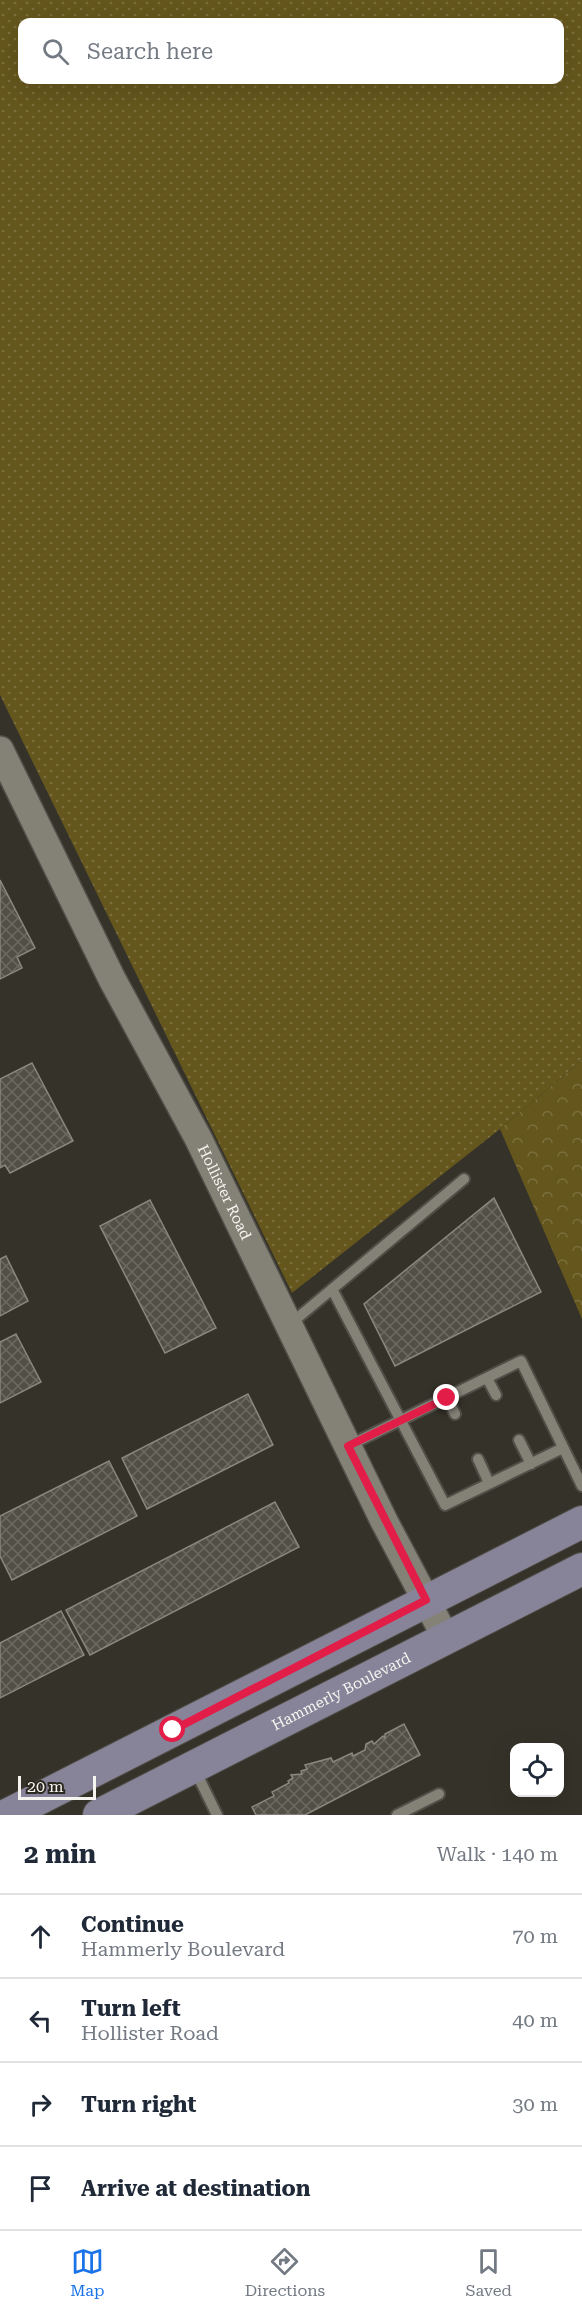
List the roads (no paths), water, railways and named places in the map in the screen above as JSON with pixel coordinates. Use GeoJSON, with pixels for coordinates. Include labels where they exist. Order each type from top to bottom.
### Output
{"type":"FeatureCollection","features":[{"type":"Feature","properties":{"kind":"main road"},"geometry":{"type":"LineString","coordinates":[[7,1815],[57,1803],[426,1600],[582,1522]]}},
{"type":"Feature","properties":{"kind":"main road","name":"Hammerly Boulevard"},"geometry":{"type":"LineString","coordinates":[[99,1815],[582,1569]]}},
{"type":"Feature","properties":{"kind":"street","name":"Hollister Road"},"geometry":{"type":"LineString","coordinates":[[0,750],[112,979],[198,1138],[348,1446],[446,1638]]}},
{"type":"Feature","properties":{"kind":"lane"},"geometry":{"type":"LineString","coordinates":[[289,1325],[464,1179]]}},
{"type":"Feature","properties":{"kind":"lane"},"geometry":{"type":"LineString","coordinates":[[332,1289],[399,1421],[445,1505],[563,1448]]}},
{"type":"Feature","properties":{"kind":"lane"},"geometry":{"type":"LineString","coordinates":[[348,1446],[521,1361],[582,1486]]}},
{"type":"Feature","properties":{"kind":"lane"},"geometry":{"type":"LineString","coordinates":[[487,1378],[496,1395]]}},
{"type":"Feature","properties":{"kind":"lane"},"geometry":{"type":"LineString","coordinates":[[447,1398],[455,1414]]}},
{"type":"Feature","properties":{"kind":"lane"},"geometry":{"type":"LineString","coordinates":[[519,1440],[531,1464]]}},
{"type":"Feature","properties":{"kind":"lane"},"geometry":{"type":"LineString","coordinates":[[478,1459],[489,1483]]}},
{"type":"Feature","properties":{"kind":"lane"},"geometry":{"type":"LineString","coordinates":[[193,1767],[217,1815]]}},
{"type":"Feature","properties":{"kind":"lane"},"geometry":{"type":"LineString","coordinates":[[397,1815],[439,1794]]}}]}
